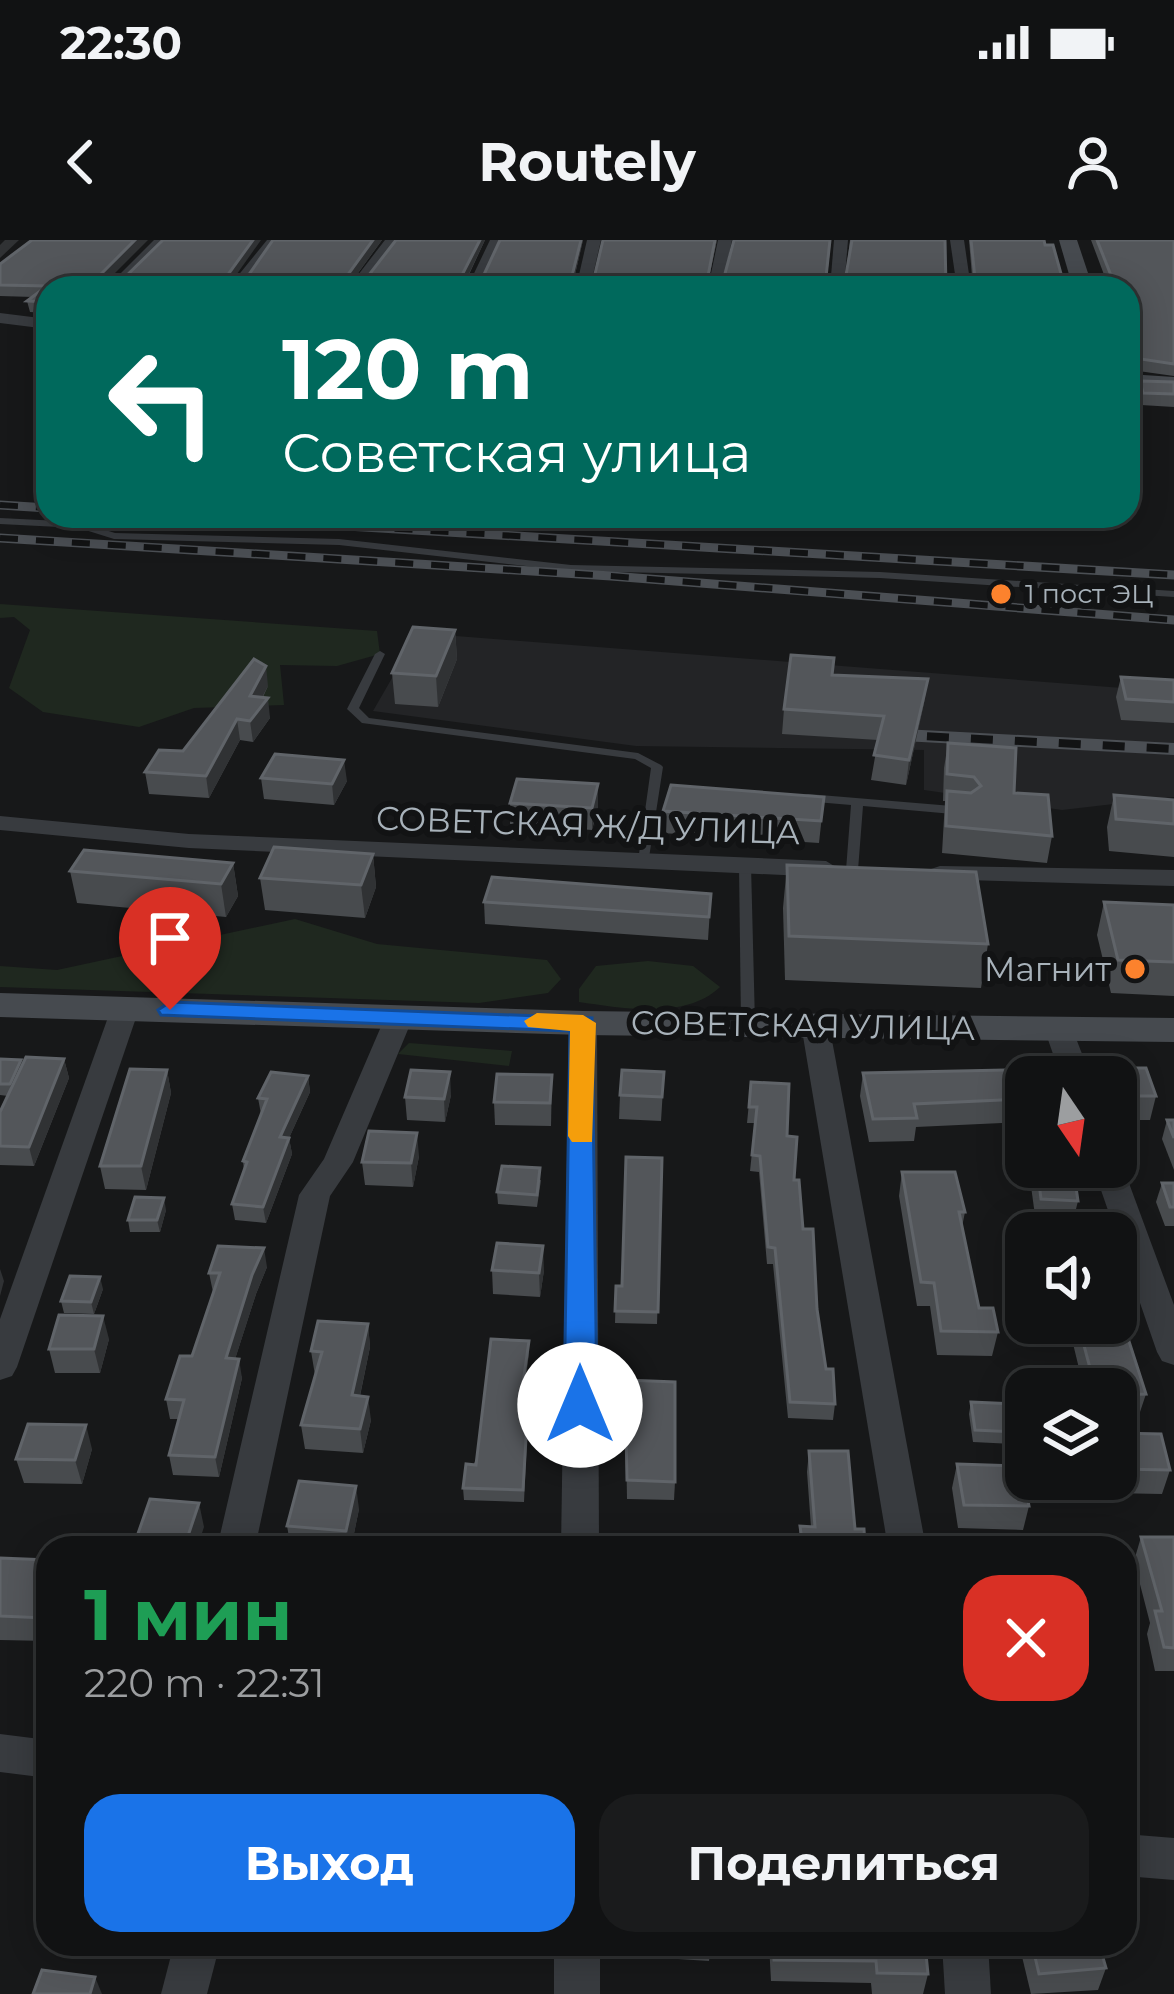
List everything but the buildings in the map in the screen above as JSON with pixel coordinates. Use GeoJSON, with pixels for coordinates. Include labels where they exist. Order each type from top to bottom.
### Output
{"type":"FeatureCollection","features":[{"type":"Feature","properties":{"kind":"main road"},"geometry":{"type":"LineString","coordinates":[[1068,240],[1079,276]]}},
{"type":"Feature","properties":{"kind":"main road"},"geometry":{"type":"LineString","coordinates":[[1140,382],[1174,384]]}},
{"type":"Feature","properties":{"kind":"main road","name":"СОВЕТСКАЯ УЛИЦА"},"geometry":{"type":"LineString","coordinates":[[0,1005],[583,1023],[1174,1030]]}},
{"type":"Feature","properties":{"kind":"street"},"geometry":{"type":"LineString","coordinates":[[125,276],[162,240]]}},
{"type":"Feature","properties":{"kind":"street"},"geometry":{"type":"LineString","coordinates":[[245,276],[274,240]]}},
{"type":"Feature","properties":{"kind":"street"},"geometry":{"type":"LineString","coordinates":[[364,276],[392,240]]}},
{"type":"Feature","properties":{"kind":"street"},"geometry":{"type":"LineString","coordinates":[[480,276],[497,240]]}},
{"type":"Feature","properties":{"kind":"street"},"geometry":{"type":"LineString","coordinates":[[586,276],[594,240]]}},
{"type":"Feature","properties":{"kind":"street"},"geometry":{"type":"LineString","coordinates":[[718,276],[725,240]]}},
{"type":"Feature","properties":{"kind":"street"},"geometry":{"type":"LineString","coordinates":[[838,276],[841,240]]}},
{"type":"Feature","properties":{"kind":"street"},"geometry":{"type":"LineString","coordinates":[[957,240],[962,276]]}},
{"type":"Feature","properties":{"kind":"street"},"geometry":{"type":"LineString","coordinates":[[0,318],[36,322]]}},
{"type":"Feature","properties":{"kind":"street","name":"СОВЕТСКАЯ Ж/Д УЛИЦА"},"geometry":{"type":"LineString","coordinates":[[0,823],[189,841],[863,870]]}},
{"type":"Feature","properties":{"kind":"street"},"geometry":{"type":"LineString","coordinates":[[917,873],[1174,878]]}},
{"type":"Feature","properties":{"kind":"street"},"geometry":{"type":"LineString","coordinates":[[0,1367],[124,1009]]}},
{"type":"Feature","properties":{"kind":"street"},"geometry":{"type":"LineString","coordinates":[[239,1536],[315,1195],[338,1162],[400,1015]]}},
{"type":"Feature","properties":{"kind":"street"},"geometry":{"type":"LineString","coordinates":[[580,1536],[583,1023]]}},
{"type":"Feature","properties":{"kind":"street"},"geometry":{"type":"LineString","coordinates":[[815,1024],[905,1536]]}},
{"type":"Feature","properties":{"kind":"street"},"geometry":{"type":"LineString","coordinates":[[1058,1028],[1068,1056]]}},
{"type":"Feature","properties":{"kind":"street"},"geometry":{"type":"LineString","coordinates":[[1115,1188],[1174,1352]]}},
{"type":"Feature","properties":{"kind":"street"},"geometry":{"type":"LineString","coordinates":[[0,1753],[36,1758]]}},
{"type":"Feature","properties":{"kind":"street"},"geometry":{"type":"LineString","coordinates":[[1137,1856],[1174,1859]]}},
{"type":"Feature","properties":{"kind":"street"},"geometry":{"type":"LineString","coordinates":[[184,1994],[194,1956]]}},
{"type":"Feature","properties":{"kind":"street"},"geometry":{"type":"LineString","coordinates":[[577,1956],[577,1994]]}},
{"type":"Feature","properties":{"kind":"street"},"geometry":{"type":"LineString","coordinates":[[965,1956],[968,1994]]}},
{"type":"Feature","properties":{"kind":"lane"},"geometry":{"type":"LineString","coordinates":[[0,521],[36,523]]}},
{"type":"Feature","properties":{"kind":"lane"},"geometry":{"type":"LineString","coordinates":[[89,528],[114,536],[361,544],[571,568],[880,575],[1174,594]]}},
{"type":"Feature","properties":{"kind":"lane"},"geometry":{"type":"LineString","coordinates":[[380,654],[352,709],[366,721],[638,755],[658,767],[644,861]]}},
{"type":"Feature","properties":{"kind":"lane"},"geometry":{"type":"LineString","coordinates":[[787,796],[967,811]]}},
{"type":"Feature","properties":{"kind":"lane"},"geometry":{"type":"LineString","coordinates":[[857,802],[863,870]]}},
{"type":"Feature","properties":{"kind":"lane"},"geometry":{"type":"LineString","coordinates":[[745,865],[748,1023]]}},
{"type":"Feature","properties":{"kind":"shaded area"},"geometry":{"type":"Polygon","coordinates":[[[0,604],[377,631],[380,654],[337,666],[280,665],[284,705],[194,708],[139,727],[43,712],[9,688],[30,630],[14,617],[0,618],[0,604]]]}},
{"type":"Feature","properties":{"kind":"shaded area"},"geometry":{"type":"Polygon","coordinates":[[[418,633],[1174,692],[1174,797],[1062,810],[924,790],[924,750],[636,746],[373,711],[418,633]]]}},
{"type":"Feature","properties":{"kind":"shaded area"},"geometry":{"type":"Polygon","coordinates":[[[295,919],[377,944],[547,960],[561,979],[548,993],[479,1003],[0,987],[0,966],[57,970],[295,919]]]}},
{"type":"Feature","properties":{"kind":"shaded area"},"geometry":{"type":"Polygon","coordinates":[[[648,961],[693,966],[720,987],[672,1008],[579,1002],[579,989],[596,966],[648,961]]]}},
{"type":"Feature","properties":{"kind":"shaded area"},"geometry":{"type":"Polygon","coordinates":[[[409,1043],[512,1051],[509,1066],[398,1054],[409,1043]]]}},
{"type":"Feature","properties":{"kind":"railway"},"geometry":{"type":"LineString","coordinates":[[0,505],[36,507]]}},
{"type":"Feature","properties":{"kind":"railway"},"geometry":{"type":"LineString","coordinates":[[381,528],[1174,575]]}},
{"type":"Feature","properties":{"kind":"railway"},"geometry":{"type":"LineString","coordinates":[[0,538],[611,576],[1174,620]]}},
{"type":"Feature","properties":{"kind":"railway"},"geometry":{"type":"LineString","coordinates":[[883,734],[1174,749]]}},
{"type":"Feature","properties":{"kind":"slow traffic"},"geometry":{"type":"LineString","coordinates":[[537,1021],[583,1023],[582,1136]]}},
{"type":"Feature","properties":{"kind":"place","name":"1 пост ЭЦ"},"geometry":{"type":"Point","coordinates":[1001,594]}},
{"type":"Feature","properties":{"kind":"place","name":"Магнит"},"geometry":{"type":"Point","coordinates":[1135,969]}},
{"type":"Feature","properties":{"kind":"route"},"geometry":{"type":"LineString","coordinates":[[170,1010],[583,1023],[580,1405]]}}]}
